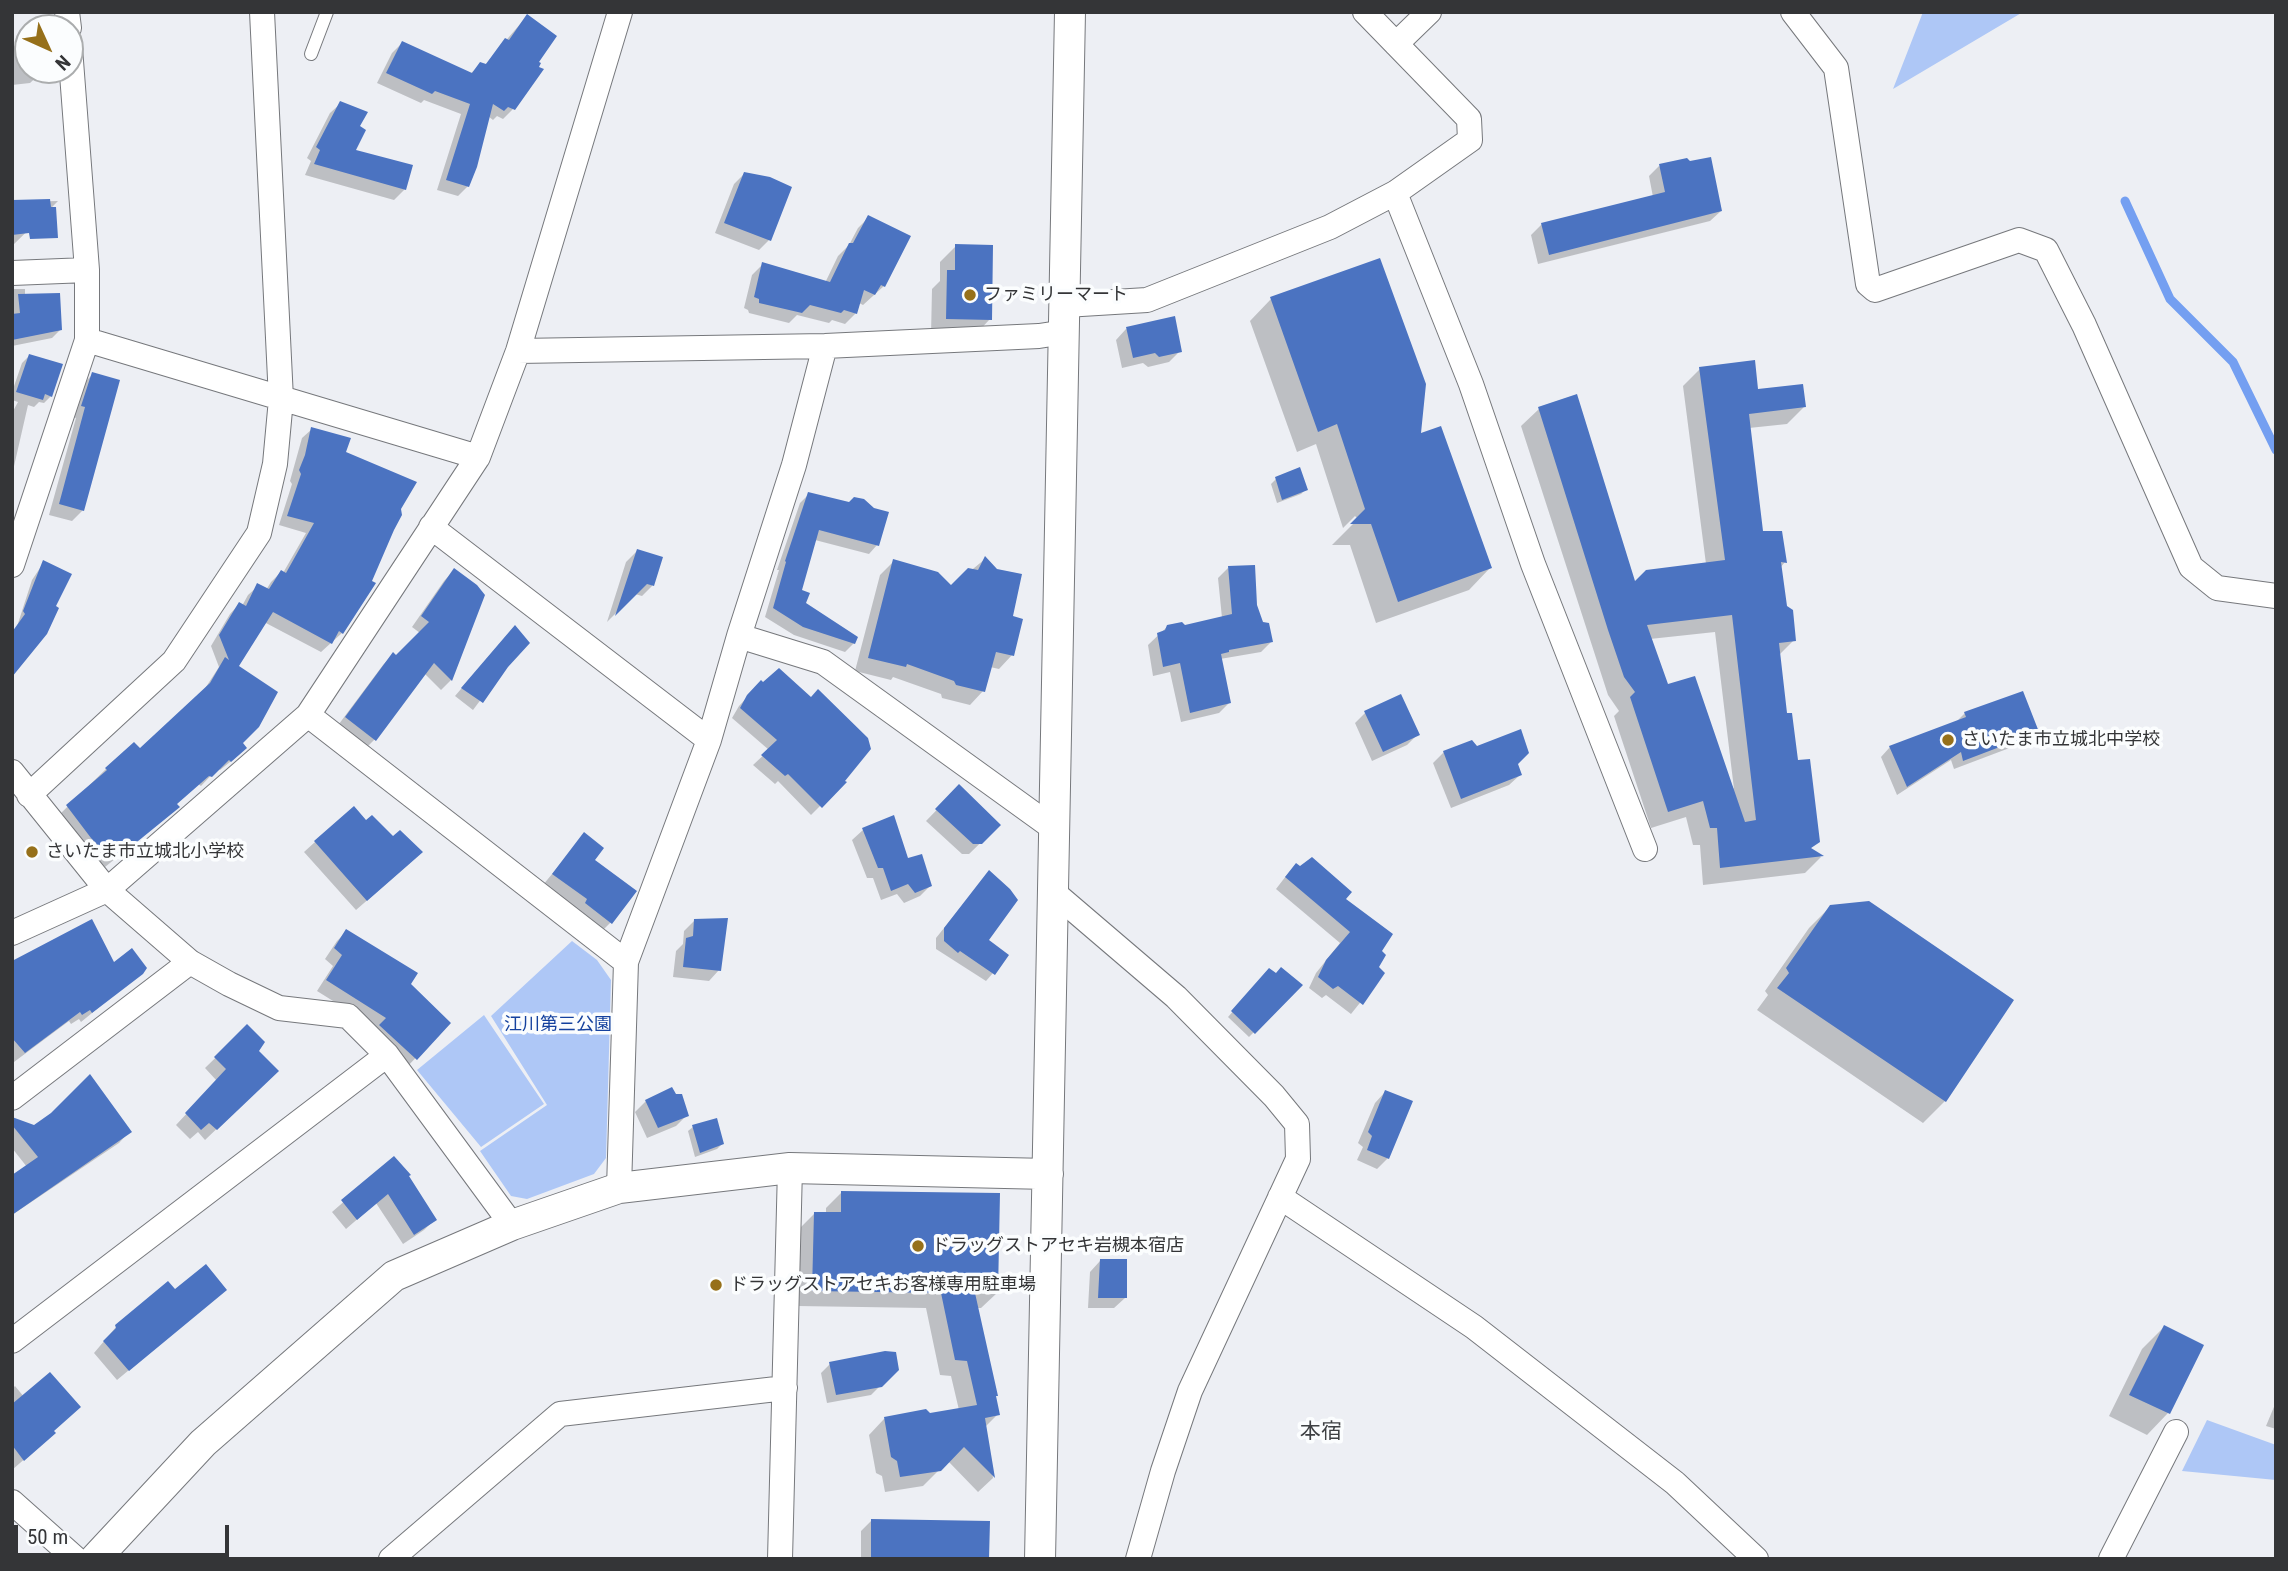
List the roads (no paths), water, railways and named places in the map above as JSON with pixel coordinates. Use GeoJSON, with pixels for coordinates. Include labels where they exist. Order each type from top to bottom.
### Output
{"type":"FeatureCollection","features":[{"type":"Feature","properties":{"kind":"street"},"geometry":{"type":"LineString","coordinates":[[29,795],[174,661],[259,533],[275,464],[281,399],[262,12]]}},
{"type":"Feature","properties":{"kind":"street"},"geometry":{"type":"LineString","coordinates":[[12,933],[107,890],[308,715],[478,457],[518,351],[620,12]]}},
{"type":"Feature","properties":{"kind":"street"},"geometry":{"type":"LineString","coordinates":[[1040,1559],[1070,12]]}},
{"type":"Feature","properties":{"kind":"street"},"geometry":{"type":"LineString","coordinates":[[518,351],[825,346],[1039,336],[1065,318],[1147,300],[1330,227],[1395,192],[1469,140],[1469,119],[1365,12]]}},
{"type":"Feature","properties":{"kind":"street"},"geometry":{"type":"LineString","coordinates":[[1396,44],[1429,12]]}},
{"type":"Feature","properties":{"kind":"street"},"geometry":{"type":"LineString","coordinates":[[1793,12],[1836,68],[1868,284],[1875,290],[2019,240],[2046,250],[2084,325],[2191,567],[2217,588],[2276,596]]}},
{"type":"Feature","properties":{"kind":"street"},"geometry":{"type":"LineString","coordinates":[[12,565],[87,340],[87,270],[73,84]]}},
{"type":"Feature","properties":{"kind":"street"},"geometry":{"type":"LineString","coordinates":[[1395,192],[1471,384],[1533,564],[1644,849]]}},
{"type":"Feature","properties":{"kind":"street"},"geometry":{"type":"LineString","coordinates":[[12,273],[87,270]]}},
{"type":"Feature","properties":{"kind":"street"},"geometry":{"type":"LineString","coordinates":[[87,340],[478,457]]}},
{"type":"Feature","properties":{"kind":"street"},"geometry":{"type":"LineString","coordinates":[[619,1188],[626,962],[709,740],[794,465],[825,346]]}},
{"type":"Feature","properties":{"kind":"street"},"geometry":{"type":"LineString","coordinates":[[431,527],[709,740]]}},
{"type":"Feature","properties":{"kind":"street"},"geometry":{"type":"LineString","coordinates":[[739,636],[823,662],[1053,828]]}},
{"type":"Feature","properties":{"kind":"street"},"geometry":{"type":"LineString","coordinates":[[308,715],[626,962]]}},
{"type":"Feature","properties":{"kind":"street"},"geometry":{"type":"LineString","coordinates":[[12,772],[107,890],[190,962],[279,1008],[348,1016],[387,1055],[512,1225]]}},
{"type":"Feature","properties":{"kind":"street"},"geometry":{"type":"LineString","coordinates":[[1052,891],[1176,997],[1297,1124],[1298,1159],[1190,1391],[1163,1471],[1138,1559]]}},
{"type":"Feature","properties":{"kind":"street"},"geometry":{"type":"LineString","coordinates":[[12,1098],[190,962]]}},
{"type":"Feature","properties":{"kind":"street"},"geometry":{"type":"LineString","coordinates":[[12,1341],[387,1055]]}},
{"type":"Feature","properties":{"kind":"street"},"geometry":{"type":"LineString","coordinates":[[95,1559],[203,1443],[394,1276],[512,1225],[619,1188],[790,1168],[1048,1174]]}},
{"type":"Feature","properties":{"kind":"street"},"geometry":{"type":"LineString","coordinates":[[780,1559],[790,1168]]}},
{"type":"Feature","properties":{"kind":"street"},"geometry":{"type":"LineString","coordinates":[[1280,1197],[1474,1327],[1675,1483],[1756,1559]]}},
{"type":"Feature","properties":{"kind":"street"},"geometry":{"type":"LineString","coordinates":[[391,1559],[560,1414],[785,1388]]}},
{"type":"Feature","properties":{"kind":"street"},"geometry":{"type":"LineString","coordinates":[[2111,1559],[2176,1432]]}},
{"type":"Feature","properties":{"kind":"street"},"geometry":{"type":"LineString","coordinates":[[12,1502],[76,1559]]}},
{"type":"Feature","properties":{"kind":"lane"},"geometry":{"type":"LineString","coordinates":[[311,54],[327,12]]}},
{"type":"Feature","properties":{"kind":"waterway"},"geometry":{"type":"LineString","coordinates":[[2125,201],[2170,299],[2233,362],[2276,450]]}},
{"type":"Feature","properties":{"kind":"place","name":"ファミリーマート"},"geometry":{"type":"Point","coordinates":[970,295]}},
{"type":"Feature","properties":{"kind":"place","name":"さいたま市立城北中学校"},"geometry":{"type":"Point","coordinates":[1948,740]}},
{"type":"Feature","properties":{"kind":"place","name":"さいたま市立城北小学校"},"geometry":{"type":"Point","coordinates":[32,852]}},
{"type":"Feature","properties":{"kind":"place","name":"ドラッグストアセキ岩槻本宿店"},"geometry":{"type":"Point","coordinates":[918,1246]}},
{"type":"Feature","properties":{"kind":"place","name":"ドラッグストアセキお客様専用駐車場"},"geometry":{"type":"Point","coordinates":[716,1285]}},
{"type":"Feature","properties":{"kind":"district","name":"本宿"},"geometry":{"type":"Point","coordinates":[1321,1433]}},
{"type":"Feature","properties":{"kind":"park label","name":"江川第三公園"},"geometry":{"type":"Point","coordinates":[558,1025]}}]}
